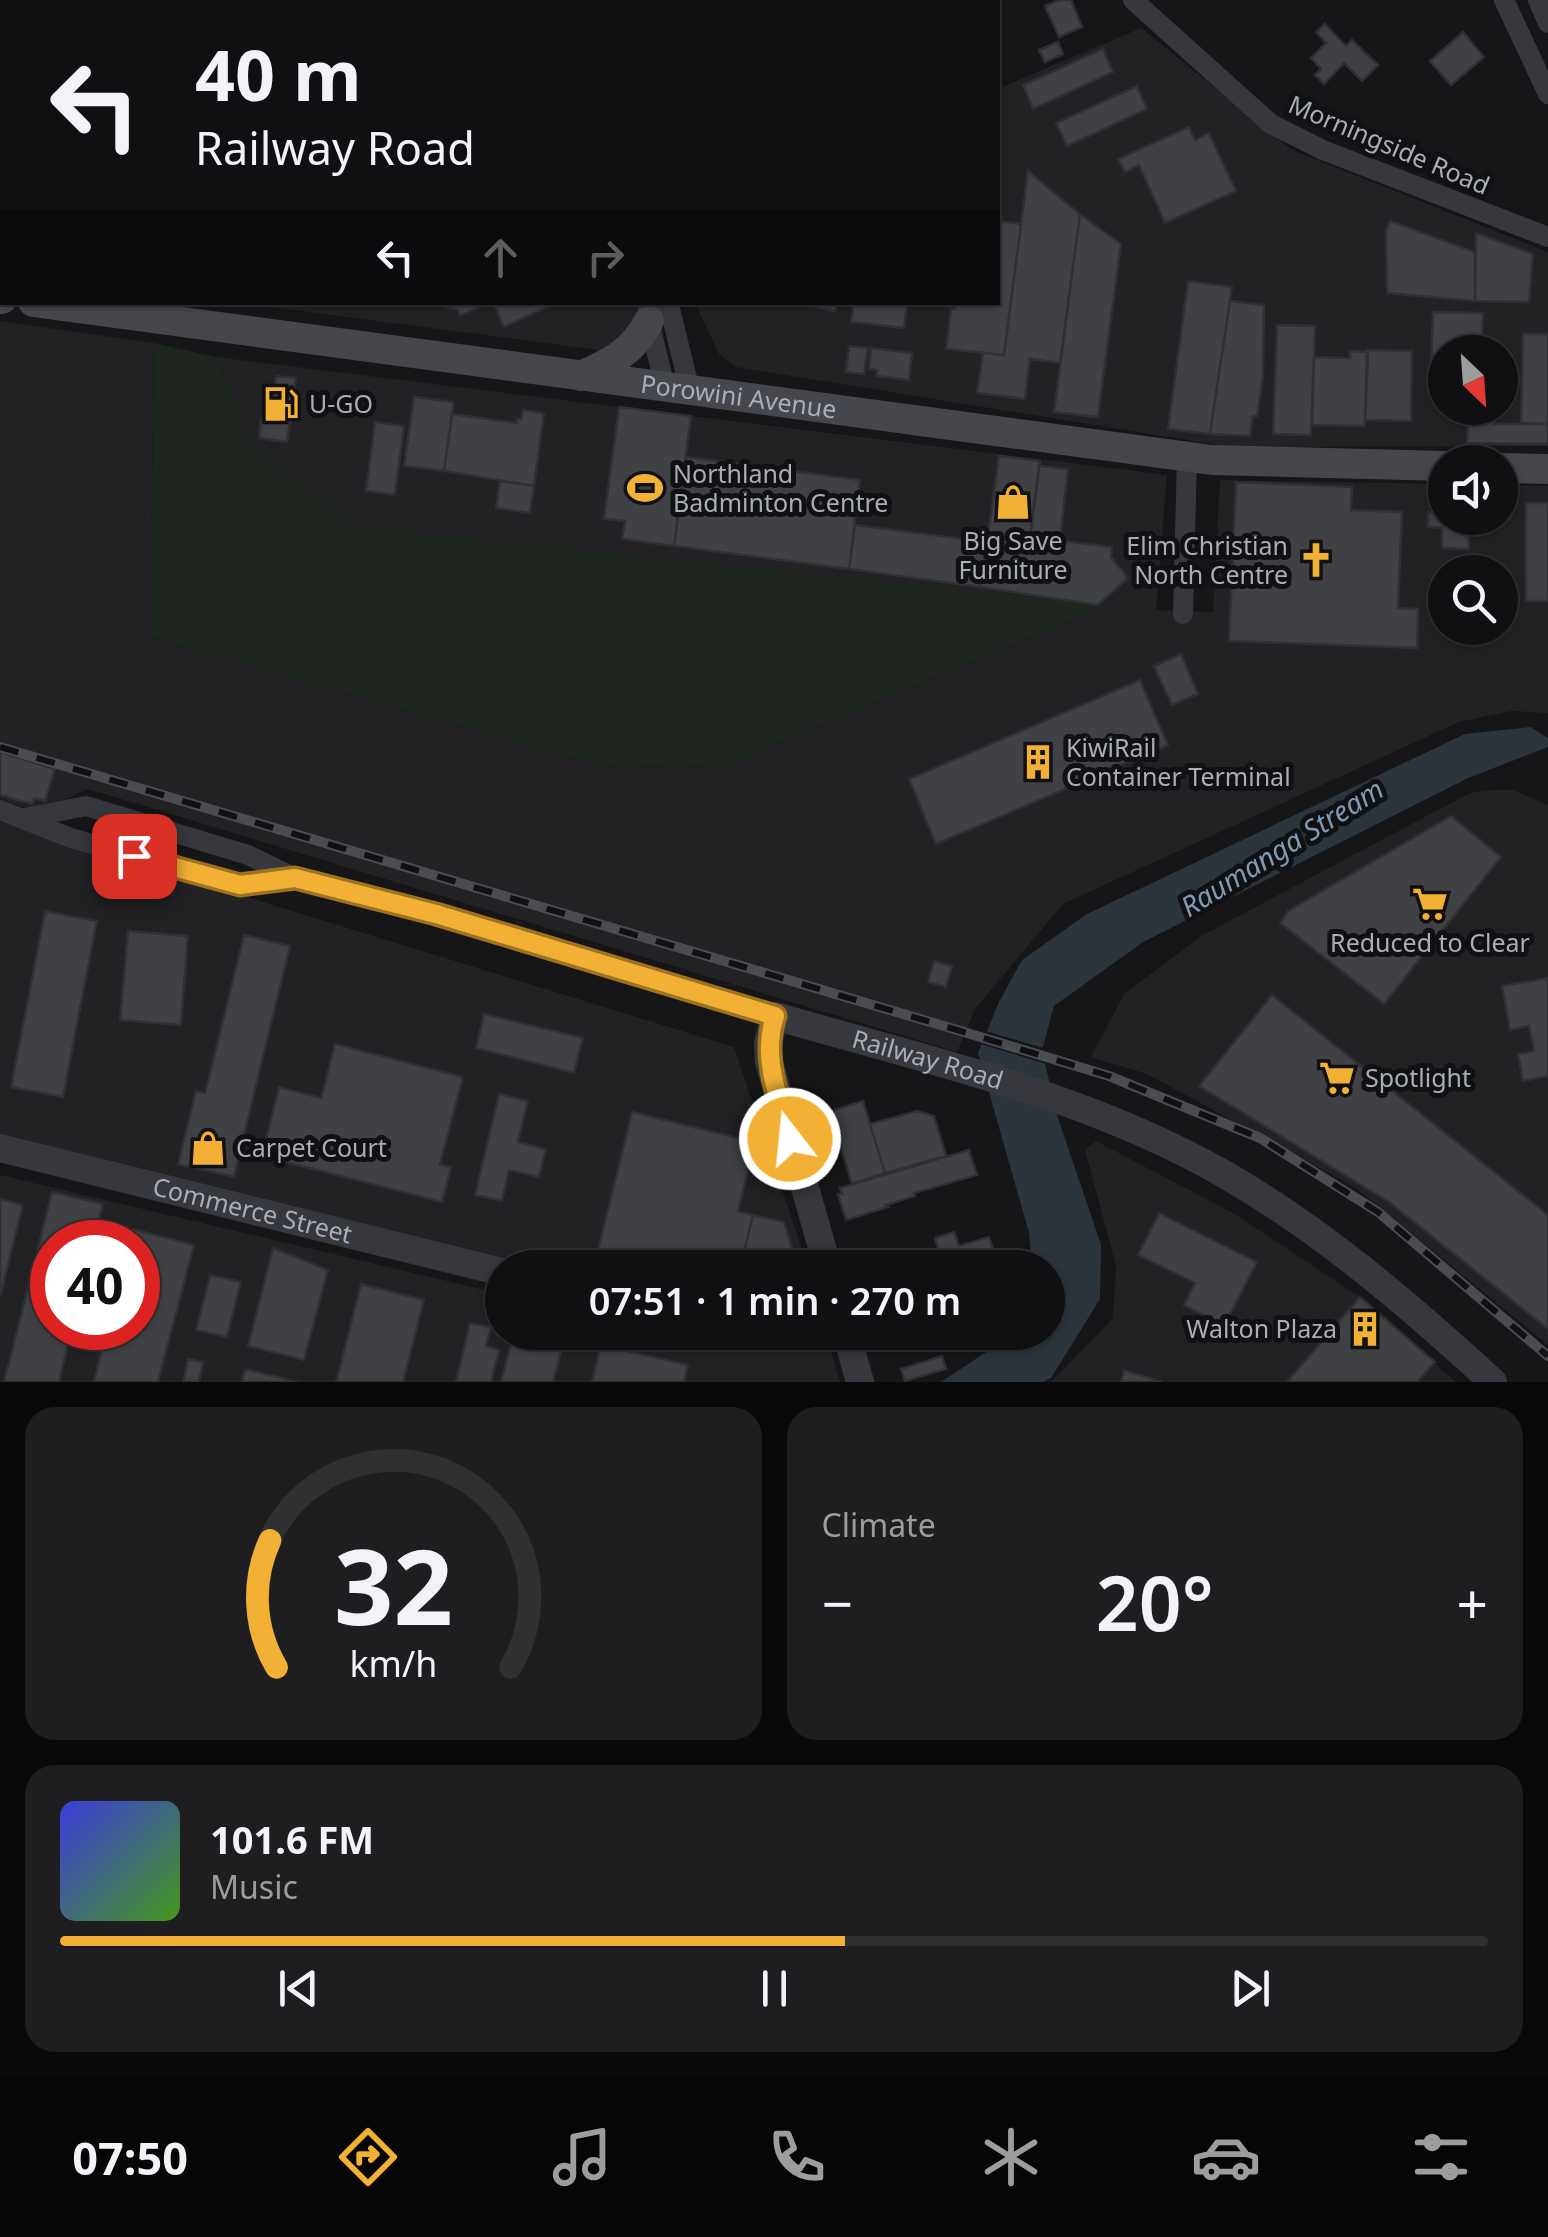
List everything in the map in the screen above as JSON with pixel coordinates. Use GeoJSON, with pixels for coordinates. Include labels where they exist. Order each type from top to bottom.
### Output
{"type":"FeatureCollection","features":[{"type":"Feature","properties":{"kind":"main road","name":"Porowini Avenue"},"geometry":{"type":"LineString","coordinates":[[55,305],[1187,456],[1428,465]]}},
{"type":"Feature","properties":{"kind":"main road"},"geometry":{"type":"LineString","coordinates":[[581,376],[621,357],[640,338],[654,309]]}},
{"type":"Feature","properties":{"kind":"main road"},"geometry":{"type":"LineString","coordinates":[[1518,468],[1548,468]]}},
{"type":"Feature","properties":{"kind":"street","name":"Morningside Road"},"geometry":{"type":"LineString","coordinates":[[1133,0],[1271,124],[1323,150],[1548,237]]}},
{"type":"Feature","properties":{"kind":"street"},"geometry":{"type":"LineString","coordinates":[[1504,0],[1548,94]]}},
{"type":"Feature","properties":{"kind":"street"},"geometry":{"type":"LineString","coordinates":[[1538,0],[1548,23]]}},
{"type":"Feature","properties":{"kind":"street"},"geometry":{"type":"LineString","coordinates":[[654,309],[677,389]]}},
{"type":"Feature","properties":{"kind":"street"},"geometry":{"type":"LineString","coordinates":[[1183,614],[1187,456]]}},
{"type":"Feature","properties":{"kind":"street","name":"Railway Road"},"geometry":{"type":"LineString","coordinates":[[24,818],[82,805],[248,855],[295,878],[436,914],[1061,1101],[1116,1122],[1194,1159],[1270,1202],[1364,1269],[1493,1382]]}},
{"type":"Feature","properties":{"kind":"street","name":"Railway Road"},"geometry":{"type":"LineString","coordinates":[[0,810],[64,836],[228,883],[254,885],[295,878]]}},
{"type":"Feature","properties":{"kind":"street"},"geometry":{"type":"LineString","coordinates":[[775,1016],[768,1040],[769,1062],[823,1250]]}},
{"type":"Feature","properties":{"kind":"street","name":"Commerce Street"},"geometry":{"type":"LineString","coordinates":[[0,1148],[485,1268]]}},
{"type":"Feature","properties":{"kind":"street"},"geometry":{"type":"LineString","coordinates":[[851,1350],[860,1382]]}},
{"type":"Feature","properties":{"kind":"shaded area"},"geometry":{"type":"Polygon","coordinates":[[[1141,28],[1292,150],[1548,252],[1548,446],[1231,447],[736,367],[719,354],[696,305],[1000,305],[1000,88],[1141,28]]]}},
{"type":"Feature","properties":{"kind":"shaded area"},"geometry":{"type":"Polygon","coordinates":[[[255,305],[644,305],[622,353],[255,305]]]}},
{"type":"Feature","properties":{"kind":"shaded area"},"geometry":{"type":"Polygon","coordinates":[[[0,321],[154,343],[150,637],[594,765],[719,768],[1107,606],[354,526],[254,449],[216,357],[1167,475],[1156,610],[1213,612],[1220,480],[1428,484],[1428,535],[1518,535],[1518,485],[1548,486],[1548,713],[1511,711],[1459,722],[1063,904],[975,1009],[957,1052],[88,789],[37,812],[0,799],[0,321]]]}},
{"type":"Feature","properties":{"kind":"shaded area"},"geometry":{"type":"Polygon","coordinates":[[[154,343],[216,357],[254,449],[354,526],[1109,605],[719,768],[594,765],[150,637],[154,343]]]}},
{"type":"Feature","properties":{"kind":"shaded area"},"geometry":{"type":"Polygon","coordinates":[[[1513,790],[1548,805],[1548,1345],[1356,1188],[1147,1074],[1091,1057],[1124,994],[1203,935],[1470,793],[1513,790]]]}},
{"type":"Feature","properties":{"kind":"shaded area"},"geometry":{"type":"Polygon","coordinates":[[[0,821],[734,1047],[802,1250],[485,1250],[485,1264],[0,1139],[0,821]]]}},
{"type":"Feature","properties":{"kind":"shaded area"},"geometry":{"type":"Polygon","coordinates":[[[1096,1141],[1233,1213],[1360,1297],[1456,1382],[1051,1382],[1113,1318],[1116,1266],[1085,1150],[1096,1141]]]}},
{"type":"Feature","properties":{"kind":"shaded area"},"geometry":{"type":"Polygon","coordinates":[[[0,1175],[485,1290],[485,1350],[831,1350],[840,1382],[0,1382],[0,1175]]]}},
{"type":"Feature","properties":{"kind":"water","name":"Raumanga Stream"},"geometry":{"type":"Polygon","coordinates":[[[1530,727],[1548,738],[1548,747],[1468,778],[1143,942],[1054,1006],[1042,1050],[1057,1115],[1101,1245],[1100,1299],[1051,1378],[1043,1382],[941,1382],[989,1350],[1065,1350],[1065,1250],[1030,1250],[978,1053],[1022,960],[1087,914],[1465,734],[1530,727]]]}},
{"type":"Feature","properties":{"kind":"pier"},"geometry":{"type":"Polygon","coordinates":[[[982,1030],[1047,1049],[1050,1065],[977,1043],[982,1030]]]}},
{"type":"Feature","properties":{"kind":"building"},"geometry":{"type":"Polygon","coordinates":[[[1071,0],[1082,27],[1059,37],[1045,6],[1071,0]]]}},
{"type":"Feature","properties":{"kind":"building"},"geometry":{"type":"Polygon","coordinates":[[[1325,24],[1346,46],[1352,40],[1378,65],[1362,81],[1344,63],[1324,84],[1315,75],[1321,69],[1311,58],[1326,43],[1316,32],[1325,24]]]}},
{"type":"Feature","properties":{"kind":"building"},"geometry":{"type":"Polygon","coordinates":[[[1463,32],[1484,57],[1451,85],[1430,61],[1463,32]]]}},
{"type":"Feature","properties":{"kind":"building"},"geometry":{"type":"Polygon","coordinates":[[[1058,42],[1063,54],[1045,62],[1039,50],[1058,42]]]}},
{"type":"Feature","properties":{"kind":"building"},"geometry":{"type":"Polygon","coordinates":[[[1103,49],[1113,72],[1033,109],[1023,85],[1103,49]]]}},
{"type":"Feature","properties":{"kind":"building"},"geometry":{"type":"Polygon","coordinates":[[[1137,86],[1147,109],[1067,146],[1056,123],[1137,86]]]}},
{"type":"Feature","properties":{"kind":"building"},"geometry":{"type":"Polygon","coordinates":[[[1189,127],[1195,140],[1209,133],[1236,191],[1165,223],[1139,165],[1125,172],[1118,159],[1189,127]]]}},
{"type":"Feature","properties":{"kind":"building"},"geometry":{"type":"Polygon","coordinates":[[[1028,171],[1080,214],[1060,363],[1030,359],[1025,399],[977,393],[983,353],[1004,355],[1028,171]]]}},
{"type":"Feature","properties":{"kind":"building"},"geometry":{"type":"Polygon","coordinates":[[[1080,214],[1121,244],[1098,417],[1054,412],[1080,214]]]}},
{"type":"Feature","properties":{"kind":"building"},"geometry":{"type":"Polygon","coordinates":[[[1000,221],[1021,224],[1004,355],[946,349],[951,308],[955,309],[956,305],[1000,305],[1000,221]]]}},
{"type":"Feature","properties":{"kind":"building"},"geometry":{"type":"Polygon","coordinates":[[[1390,221],[1475,252],[1475,301],[1387,293],[1386,231],[1390,221]]]}},
{"type":"Feature","properties":{"kind":"building"},"geometry":{"type":"Polygon","coordinates":[[[1476,233],[1533,254],[1529,302],[1475,301],[1476,233]]]}},
{"type":"Feature","properties":{"kind":"building"},"geometry":{"type":"Polygon","coordinates":[[[1188,281],[1232,287],[1210,434],[1168,429],[1188,281]]]}},
{"type":"Feature","properties":{"kind":"building"},"geometry":{"type":"Polygon","coordinates":[[[1230,301],[1264,305],[1263,377],[1250,436],[1210,434],[1230,301]]]}},
{"type":"Feature","properties":{"kind":"building"},"geometry":{"type":"Polygon","coordinates":[[[438,305],[483,305],[460,316],[458,310],[438,305]]]}},
{"type":"Feature","properties":{"kind":"building"},"geometry":{"type":"Polygon","coordinates":[[[494,305],[552,305],[504,327],[494,305]]]}},
{"type":"Feature","properties":{"kind":"building"},"geometry":{"type":"Polygon","coordinates":[[[813,305],[836,305],[835,311],[813,305]]]}},
{"type":"Feature","properties":{"kind":"building"},"geometry":{"type":"Polygon","coordinates":[[[854,305],[907,305],[904,328],[851,322],[854,305]]]}},
{"type":"Feature","properties":{"kind":"building"},"geometry":{"type":"Polygon","coordinates":[[[1433,312],[1483,313],[1482,335],[1432,335],[1433,312]]]}},
{"type":"Feature","properties":{"kind":"building"},"geometry":{"type":"Polygon","coordinates":[[[1277,325],[1315,326],[1311,435],[1273,434],[1277,325]]]}},
{"type":"Feature","properties":{"kind":"building"},"geometry":{"type":"Polygon","coordinates":[[[1523,334],[1548,334],[1548,424],[1521,423],[1523,334]]]}},
{"type":"Feature","properties":{"kind":"building"},"geometry":{"type":"Polygon","coordinates":[[[849,346],[868,348],[864,374],[846,372],[849,346]]]}},
{"type":"Feature","properties":{"kind":"building"},"geometry":{"type":"Polygon","coordinates":[[[871,348],[912,353],[909,380],[876,376],[877,370],[869,369],[871,348]]]}},
{"type":"Feature","properties":{"kind":"building"},"geometry":{"type":"Polygon","coordinates":[[[1367,350],[1412,351],[1411,421],[1365,420],[1367,350]]]}},
{"type":"Feature","properties":{"kind":"building"},"geometry":{"type":"Polygon","coordinates":[[[1350,351],[1368,352],[1365,426],[1312,425],[1314,357],[1350,358],[1350,351]]]}},
{"type":"Feature","properties":{"kind":"building"},"geometry":{"type":"Polygon","coordinates":[[[276,376],[296,378],[287,442],[259,438],[261,419],[270,420],[276,376]]]}},
{"type":"Feature","properties":{"kind":"building"},"geometry":{"type":"Polygon","coordinates":[[[414,397],[454,402],[444,471],[404,466],[414,397]]]}},
{"type":"Feature","properties":{"kind":"building","name":"Northland Badminton Centre"},"geometry":{"type":"Polygon","coordinates":[[[619,407],[691,416],[674,546],[622,539],[625,521],[604,519],[619,407]]]}},
{"type":"Feature","properties":{"kind":"building"},"geometry":{"type":"Polygon","coordinates":[[[523,410],[544,413],[534,486],[444,471],[452,414],[517,423],[523,410]]]}},
{"type":"Feature","properties":{"kind":"building"},"geometry":{"type":"Polygon","coordinates":[[[375,422],[404,426],[395,495],[366,491],[375,422]]]}},
{"type":"Feature","properties":{"kind":"building"},"geometry":{"type":"Polygon","coordinates":[[[1548,424],[1548,444],[1467,443],[1468,425],[1548,424]]]}},
{"type":"Feature","properties":{"kind":"building","name":"Big Save Furniture"},"geometry":{"type":"Polygon","coordinates":[[[999,456],[1040,461],[1029,547],[987,542],[999,456]]]}},
{"type":"Feature","properties":{"kind":"building"},"geometry":{"type":"Polygon","coordinates":[[[686,457],[860,480],[849,569],[674,546],[686,457]]]}},
{"type":"Feature","properties":{"kind":"building"},"geometry":{"type":"Polygon","coordinates":[[[1039,466],[1068,469],[1060,540],[1030,537],[1039,466]]]}},
{"type":"Feature","properties":{"kind":"building"},"geometry":{"type":"Polygon","coordinates":[[[500,481],[534,486],[530,513],[496,508],[500,481]]]}},
{"type":"Feature","properties":{"kind":"building","name":"Elim Christian North Centre"},"geometry":{"type":"Polygon","coordinates":[[[1236,482],[1352,487],[1351,510],[1402,512],[1398,608],[1418,609],[1417,648],[1229,641],[1236,482]]]}},
{"type":"Feature","properties":{"kind":"building"},"geometry":{"type":"Polygon","coordinates":[[[1526,503],[1548,503],[1548,601],[1526,601],[1526,503]]]}},
{"type":"Feature","properties":{"kind":"building"},"geometry":{"type":"Polygon","coordinates":[[[855,525],[987,542],[980,587],[849,569],[855,525]]]}},
{"type":"Feature","properties":{"kind":"building"},"geometry":{"type":"Polygon","coordinates":[[[1442,535],[1469,535],[1469,549],[1442,548],[1442,535]]]}},
{"type":"Feature","properties":{"kind":"building"},"geometry":{"type":"Polygon","coordinates":[[[1030,537],[1112,547],[1111,557],[1128,578],[1098,605],[980,587],[987,542],[1029,547],[1030,537]]]}},
{"type":"Feature","properties":{"kind":"building"},"geometry":{"type":"Polygon","coordinates":[[[1181,654],[1198,694],[1172,705],[1154,666],[1181,654]]]}},
{"type":"Feature","properties":{"kind":"building","name":"KiwiRail Container Terminal"},"geometry":{"type":"Polygon","coordinates":[[[1140,680],[1168,745],[936,844],[909,779],[1140,680]]]}},
{"type":"Feature","properties":{"kind":"building"},"geometry":{"type":"Polygon","coordinates":[[[0,752],[55,769],[45,801],[34,798],[32,804],[0,795],[0,752]]]}},
{"type":"Feature","properties":{"kind":"building"},"geometry":{"type":"Polygon","coordinates":[[[1451,816],[1501,857],[1384,1004],[1280,923],[1288,911],[1451,816]]]}},
{"type":"Feature","properties":{"kind":"building"},"geometry":{"type":"Polygon","coordinates":[[[45,911],[97,921],[63,1097],[11,1087],[45,911]]]}},
{"type":"Feature","properties":{"kind":"building"},"geometry":{"type":"Polygon","coordinates":[[[128,931],[188,936],[181,1025],[120,1020],[128,931]]]}},
{"type":"Feature","properties":{"kind":"building"},"geometry":{"type":"Polygon","coordinates":[[[244,935],[290,946],[234,1177],[178,1164],[196,1091],[205,1093],[244,935]]]}},
{"type":"Feature","properties":{"kind":"building"},"geometry":{"type":"Polygon","coordinates":[[[934,961],[952,966],[946,987],[928,982],[934,961]]]}},
{"type":"Feature","properties":{"kind":"building"},"geometry":{"type":"Polygon","coordinates":[[[1548,978],[1548,1076],[1523,1081],[1518,1054],[1534,1051],[1529,1026],[1510,1030],[1502,986],[1548,978]]]}},
{"type":"Feature","properties":{"kind":"building"},"geometry":{"type":"Polygon","coordinates":[[[1272,995],[1548,1215],[1548,1329],[1389,1202],[1199,1086],[1272,995]]]}},
{"type":"Feature","properties":{"kind":"building"},"geometry":{"type":"Polygon","coordinates":[[[484,1014],[583,1038],[574,1073],[476,1048],[484,1014]]]}},
{"type":"Feature","properties":{"kind":"building"},"geometry":{"type":"Polygon","coordinates":[[[335,1044],[463,1077],[440,1165],[451,1167],[442,1202],[262,1156],[279,1087],[321,1098],[335,1044]]]}},
{"type":"Feature","properties":{"kind":"building"},"geometry":{"type":"Polygon","coordinates":[[[499,1094],[528,1101],[518,1142],[546,1149],[539,1177],[509,1170],[502,1201],[475,1195],[499,1094]]]}},
{"type":"Feature","properties":{"kind":"building"},"geometry":{"type":"Polygon","coordinates":[[[863,1101],[885,1173],[852,1184],[830,1111],[863,1101]]]}},
{"type":"Feature","properties":{"kind":"building"},"geometry":{"type":"Polygon","coordinates":[[[917,1111],[934,1116],[946,1156],[885,1173],[870,1124],[917,1111]]]}},
{"type":"Feature","properties":{"kind":"building"},"geometry":{"type":"Polygon","coordinates":[[[632,1112],[755,1142],[738,1211],[753,1215],[744,1250],[598,1250],[632,1112]]]}},
{"type":"Feature","properties":{"kind":"building"},"geometry":{"type":"Polygon","coordinates":[[[969,1150],[977,1175],[914,1193],[915,1196],[888,1207],[846,1220],[838,1194],[842,1194],[840,1188],[969,1150]]]}},
{"type":"Feature","properties":{"kind":"building"},"geometry":{"type":"Polygon","coordinates":[[[52,1192],[103,1204],[99,1220],[45,1220],[52,1192]]]}},
{"type":"Feature","properties":{"kind":"building"},"geometry":{"type":"Polygon","coordinates":[[[0,1199],[23,1205],[0,1297],[0,1199]]]}},
{"type":"Feature","properties":{"kind":"building"},"geometry":{"type":"Polygon","coordinates":[[[1159,1213],[1257,1262],[1224,1326],[1184,1305],[1195,1283],[1138,1255],[1159,1213]]]}},
{"type":"Feature","properties":{"kind":"building"},"geometry":{"type":"Polygon","coordinates":[[[753,1215],[784,1222],[793,1250],[744,1250],[753,1215]]]}},
{"type":"Feature","properties":{"kind":"building"},"geometry":{"type":"Polygon","coordinates":[[[954,1232],[959,1246],[989,1237],[993,1250],[938,1250],[935,1238],[954,1232]]]}},
{"type":"Feature","properties":{"kind":"building"},"geometry":{"type":"Polygon","coordinates":[[[160,1236],[194,1245],[158,1382],[94,1382],[102,1350],[160,1350],[160,1236]]]}},
{"type":"Feature","properties":{"kind":"building"},"geometry":{"type":"Polygon","coordinates":[[[273,1248],[328,1270],[304,1360],[248,1346],[273,1248]]]}},
{"type":"Feature","properties":{"kind":"building"},"geometry":{"type":"Polygon","coordinates":[[[210,1275],[241,1282],[227,1337],[196,1330],[210,1275]]]}},
{"type":"Feature","properties":{"kind":"building"},"geometry":{"type":"Polygon","coordinates":[[[30,1279],[30,1350],[67,1350],[59,1382],[4,1382],[30,1279]]]}},
{"type":"Feature","properties":{"kind":"building"},"geometry":{"type":"Polygon","coordinates":[[[361,1284],[424,1300],[403,1382],[336,1382],[361,1284]]]}},
{"type":"Feature","properties":{"kind":"building","name":"Walton Plaza"},"geometry":{"type":"Polygon","coordinates":[[[1360,1297],[1435,1362],[1417,1382],[1287,1382],[1360,1297]]]}},
{"type":"Feature","properties":{"kind":"building"},"geometry":{"type":"Polygon","coordinates":[[[470,1323],[485,1326],[485,1350],[499,1350],[491,1382],[456,1382],[470,1323]]]}},
{"type":"Feature","properties":{"kind":"building"},"geometry":{"type":"Polygon","coordinates":[[[509,1350],[561,1350],[553,1382],[501,1382],[509,1350]]]}},
{"type":"Feature","properties":{"kind":"building"},"geometry":{"type":"Polygon","coordinates":[[[600,1350],[623,1350],[688,1365],[684,1382],[592,1382],[600,1350]]]}},
{"type":"Feature","properties":{"kind":"building"},"geometry":{"type":"Polygon","coordinates":[[[942,1356],[946,1369],[905,1381],[901,1369],[942,1356]]]}},
{"type":"Feature","properties":{"kind":"building"},"geometry":{"type":"Polygon","coordinates":[[[188,1359],[203,1362],[199,1382],[183,1382],[188,1359]]]}},
{"type":"Feature","properties":{"kind":"building"},"geometry":{"type":"Polygon","coordinates":[[[245,1369],[298,1382],[242,1382],[245,1369]]]}},
{"type":"Feature","properties":{"kind":"building"},"geometry":{"type":"Polygon","coordinates":[[[1124,1370],[1162,1382],[1121,1382],[1124,1370]]]}},
{"type":"Feature","properties":{"kind":"railway"},"geometry":{"type":"LineString","coordinates":[[0,747],[1109,1076],[1260,1138],[1378,1212],[1548,1356]]}},
{"type":"Feature","properties":{"kind":"place","name":"U-GO"},"geometry":{"type":"Point","coordinates":[281,404]}},
{"type":"Feature","properties":{"kind":"place","name":"Northland Badminton Centre"},"geometry":{"type":"Point","coordinates":[645,488]}},
{"type":"Feature","properties":{"kind":"place","name":"Big Save Furniture"},"geometry":{"type":"Point","coordinates":[1013,502]}},
{"type":"Feature","properties":{"kind":"place","name":"Elim Christian North Centre"},"geometry":{"type":"Point","coordinates":[1316,560]}},
{"type":"Feature","properties":{"kind":"place","name":"KiwiRail Container Terminal"},"geometry":{"type":"Point","coordinates":[1038,762]}},
{"type":"Feature","properties":{"kind":"place","name":"Reduced to Clear"},"geometry":{"type":"Point","coordinates":[1430,904]}},
{"type":"Feature","properties":{"kind":"place","name":"Spotlight"},"geometry":{"type":"Point","coordinates":[1337,1078]}},
{"type":"Feature","properties":{"kind":"place","name":"Carpet Court"},"geometry":{"type":"Point","coordinates":[208,1148]}},
{"type":"Feature","properties":{"kind":"place","name":"Walton Plaza"},"geometry":{"type":"Point","coordinates":[1365,1329]}},
{"type":"Feature","properties":{"kind":"route"},"geometry":{"type":"LineString","coordinates":[[134,856],[240,885],[295,878],[436,914],[775,1016],[768,1058],[790,1139]]}}]}
